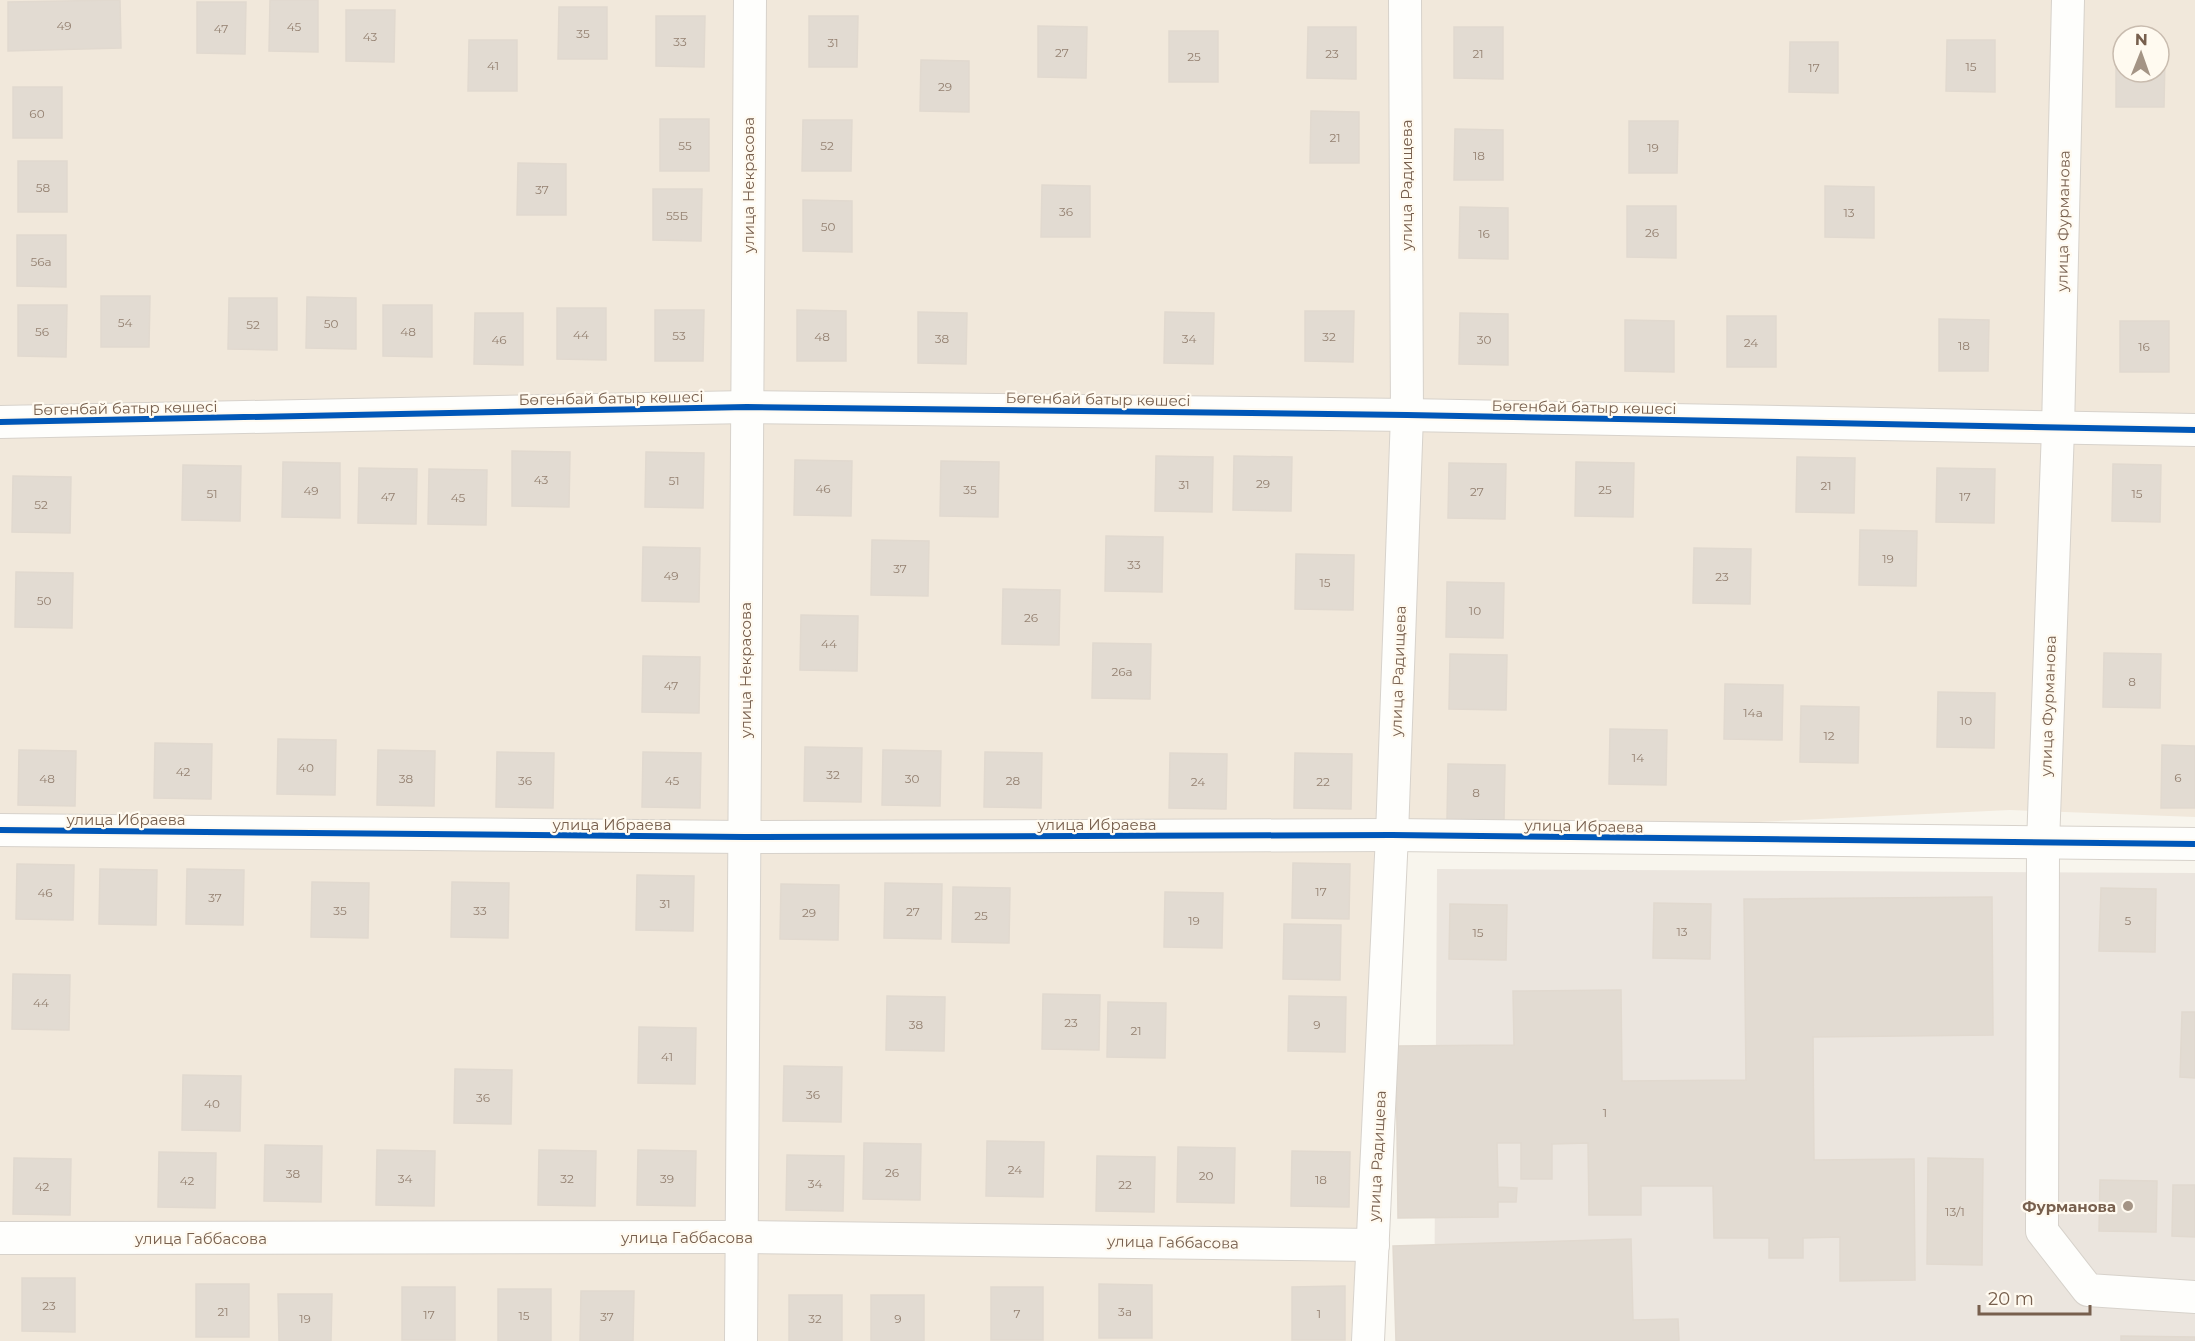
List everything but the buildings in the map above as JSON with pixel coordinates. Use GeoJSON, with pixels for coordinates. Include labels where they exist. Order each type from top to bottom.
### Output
{"type":"FeatureCollection","features":[{"type":"Feature","properties":{"kind":"street","name":"улица Некрасова"},"geometry":{"type":"LineString","coordinates":[[741,1341],[750,0]]}},
{"type":"Feature","properties":{"kind":"street","name":"улица Радищева"},"geometry":{"type":"LineString","coordinates":[[1368,1341],[1392,835],[1407,415],[1405,0]]}},
{"type":"Feature","properties":{"kind":"street","name":"улица Фурманова"},"geometry":{"type":"LineString","coordinates":[[2068,0],[2058,429],[2043,844],[2042,1231],[2088,1290],[2195,1297]]}},
{"type":"Feature","properties":{"kind":"street","name":"Бөгенбай батыр көшесі"},"geometry":{"type":"LineString","coordinates":[[0,422],[747,407],[1407,415],[2195,430]]}},
{"type":"Feature","properties":{"kind":"street","name":"улица Ибраева"},"geometry":{"type":"LineString","coordinates":[[0,830],[744,837],[1392,835],[2195,844]]}},
{"type":"Feature","properties":{"kind":"street","name":"улица Габбасова"},"geometry":{"type":"LineString","coordinates":[[0,1238],[741,1237],[1373,1245]]}},
{"type":"Feature","properties":{"kind":"shaded area"},"geometry":{"type":"Polygon","coordinates":[[[0,0],[2195,0],[2195,817],[2010,810],[1378,840],[1351,1341],[0,1341],[0,0]]]}},
{"type":"Feature","properties":{"kind":"shaded area"},"geometry":{"type":"Polygon","coordinates":[[[1437,869],[2195,873],[2195,1341],[1434,1341],[1437,869]]]}},
{"type":"Feature","properties":{"kind":"cycle path"},"geometry":{"type":"LineString","coordinates":[[0,422],[747,407],[1407,415],[2195,430]]}},
{"type":"Feature","properties":{"kind":"cycle path"},"geometry":{"type":"LineString","coordinates":[[0,830],[744,837],[1392,835],[2195,844]]}},
{"type":"Feature","properties":{"kind":"place","name":"Фурманова"},"geometry":{"type":"Point","coordinates":[2128,1206]}}]}
